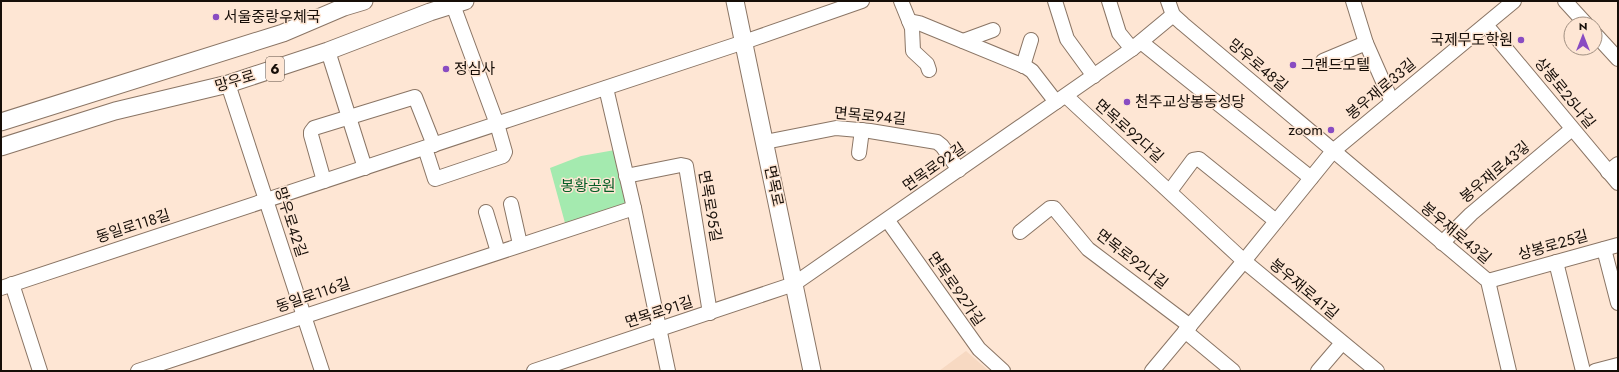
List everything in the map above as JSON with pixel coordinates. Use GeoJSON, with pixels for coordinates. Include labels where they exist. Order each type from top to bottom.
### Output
{"type":"FeatureCollection","features":[{"type":"Feature","properties":{"kind":"main road","name":"6"},"geometry":{"type":"LineString","coordinates":[[1,122],[283,33],[344,7],[364,1]]}},
{"type":"Feature","properties":{"kind":"main road","name":"면목로"},"geometry":{"type":"LineString","coordinates":[[735,1],[812,371]]}},
{"type":"Feature","properties":{"kind":"main road","name":"망우로"},"geometry":{"type":"LineString","coordinates":[[1,147],[115,111],[228,84],[328,51],[430,12],[459,3]]}},
{"type":"Feature","properties":{"kind":"street"},"geometry":{"type":"LineString","coordinates":[[266,201],[744,42],[862,1]]}},
{"type":"Feature","properties":{"kind":"street"},"geometry":{"type":"LineString","coordinates":[[901,1],[906,17],[910,21],[912,28],[913,51],[927,64],[929,70]]}},
{"type":"Feature","properties":{"kind":"street"},"geometry":{"type":"LineString","coordinates":[[1054,1],[1067,39],[1094,76]]}},
{"type":"Feature","properties":{"kind":"street"},"geometry":{"type":"LineString","coordinates":[[1110,1],[1119,33],[1310,178]]}},
{"type":"Feature","properties":{"kind":"street"},"geometry":{"type":"LineString","coordinates":[[1168,1],[1173,15]]}},
{"type":"Feature","properties":{"kind":"street"},"geometry":{"type":"LineString","coordinates":[[1353,1],[1366,43],[1392,102]]}},
{"type":"Feature","properties":{"kind":"street","name":"봉우재로33길"},"geometry":{"type":"LineString","coordinates":[[1152,371],[1244,261],[1333,150],[1514,1]]}},
{"type":"Feature","properties":{"kind":"street"},"geometry":{"type":"LineString","coordinates":[[1565,1],[1579,16]]}},
{"type":"Feature","properties":{"kind":"street"},"geometry":{"type":"LineString","coordinates":[[324,181],[311,132],[314,128],[349,116],[415,97],[429,147],[435,179],[505,155],[505,150],[459,3]]}},
{"type":"Feature","properties":{"kind":"street","name":"면목로92길"},"geometry":{"type":"LineString","coordinates":[[794,284],[888,221],[1137,46],[1173,15]]}},
{"type":"Feature","properties":{"kind":"street","name":"망우로48길"},"geometry":{"type":"LineString","coordinates":[[1173,15],[1333,150]]}},
{"type":"Feature","properties":{"kind":"street","name":"면목로92다길"},"geometry":{"type":"LineString","coordinates":[[910,21],[919,23],[963,41],[1032,71],[1061,99],[1170,191],[1244,261]]}},
{"type":"Feature","properties":{"kind":"street","name":"상봉로25나길"},"geometry":{"type":"LineString","coordinates":[[1486,25],[1572,129],[1613,168],[1618,183]]}},
{"type":"Feature","properties":{"kind":"street"},"geometry":{"type":"LineString","coordinates":[[963,41],[993,30]]}},
{"type":"Feature","properties":{"kind":"street"},"geometry":{"type":"LineString","coordinates":[[1023,66],[1032,40]]}},
{"type":"Feature","properties":{"kind":"street"},"geometry":{"type":"LineString","coordinates":[[1323,61],[1366,43]]}},
{"type":"Feature","properties":{"kind":"street"},"geometry":{"type":"LineString","coordinates":[[1603,43],[1618,59]]}},
{"type":"Feature","properties":{"kind":"street"},"geometry":{"type":"LineString","coordinates":[[328,51],[365,168]]}},
{"type":"Feature","properties":{"kind":"street","name":"망우로42길"},"geometry":{"type":"LineString","coordinates":[[228,84],[322,371]]}},
{"type":"Feature","properties":{"kind":"street"},"geometry":{"type":"LineString","coordinates":[[606,88],[634,208],[668,371]]}},
{"type":"Feature","properties":{"kind":"street","name":"면목로94길"},"geometry":{"type":"LineString","coordinates":[[765,142],[830,128],[862,130],[937,142],[942,146],[959,170]]}},
{"type":"Feature","properties":{"kind":"street","name":"봉우재로43깋"},"geometry":{"type":"LineString","coordinates":[[1442,242],[1471,214],[1572,129]]}},
{"type":"Feature","properties":{"kind":"street"},"geometry":{"type":"LineString","coordinates":[[860,153],[862,130]]}},
{"type":"Feature","properties":{"kind":"street","name":"봉우재로43길"},"geometry":{"type":"LineString","coordinates":[[1333,150],[1488,281],[1509,371]]}},
{"type":"Feature","properties":{"kind":"street"},"geometry":{"type":"LineString","coordinates":[[1170,191],[1193,160],[1199,159],[1276,221]]}},
{"type":"Feature","properties":{"kind":"street","name":"면목로95길"},"geometry":{"type":"LineString","coordinates":[[626,176],[682,165],[686,166],[710,312]]}},
{"type":"Feature","properties":{"kind":"street","name":"동일로118길"},"geometry":{"type":"LineString","coordinates":[[40,371],[6,286],[266,201]]}},
{"type":"Feature","properties":{"kind":"street"},"geometry":{"type":"LineString","coordinates":[[511,204],[520,244]]}},
{"type":"Feature","properties":{"kind":"street","name":"동일로116길"},"geometry":{"type":"LineString","coordinates":[[138,371],[520,244],[634,208]]}},
{"type":"Feature","properties":{"kind":"street","name":"면목로92나길"},"geometry":{"type":"LineString","coordinates":[[1020,232],[1050,208],[1054,208],[1088,249],[1188,329]]}},
{"type":"Feature","properties":{"kind":"street"},"geometry":{"type":"LineString","coordinates":[[486,212],[498,252]]}},
{"type":"Feature","properties":{"kind":"street","name":"면목로92가길"},"geometry":{"type":"LineString","coordinates":[[888,221],[978,349],[1003,371]]}},
{"type":"Feature","properties":{"kind":"street","name":"상봉로25길"},"geometry":{"type":"LineString","coordinates":[[1488,281],[1618,244]]}},
{"type":"Feature","properties":{"kind":"street","name":"상봉로25길"},"geometry":{"type":"LineString","coordinates":[[1604,249],[1618,303]]}},
{"type":"Feature","properties":{"kind":"street","name":"봉우재로41길"},"geometry":{"type":"LineString","coordinates":[[1244,261],[1377,371]]}},
{"type":"Feature","properties":{"kind":"street"},"geometry":{"type":"LineString","coordinates":[[1556,262],[1583,371]]}},
{"type":"Feature","properties":{"kind":"street","name":"면목로91길"},"geometry":{"type":"LineString","coordinates":[[534,371],[794,284]]}},
{"type":"Feature","properties":{"kind":"street"},"geometry":{"type":"LineString","coordinates":[[1188,329],[1233,371]]}},
{"type":"Feature","properties":{"kind":"street"},"geometry":{"type":"LineString","coordinates":[[1318,371],[1342,343]]}},
{"type":"Feature","properties":{"kind":"street"},"geometry":{"type":"LineString","coordinates":[[1595,371],[1618,365]]}},
{"type":"Feature","properties":{"kind":"shaded area"},"geometry":{"type":"Polygon","coordinates":[[[966,351],[989,371],[939,371],[966,351]]]}},
{"type":"Feature","properties":{"kind":"green space","name":"봉황공원"},"geometry":{"type":"Polygon","coordinates":[[[615,150],[629,206],[567,224],[565,223],[550,168],[581,156],[615,150]]]}},
{"type":"Feature","properties":{"kind":"place","name":"서울중랑우체국"},"geometry":{"type":"Point","coordinates":[216,17]}},
{"type":"Feature","properties":{"kind":"place","name":"국제무도학원"},"geometry":{"type":"Point","coordinates":[1521,40]}},
{"type":"Feature","properties":{"kind":"place","name":"그랜드모텔"},"geometry":{"type":"Point","coordinates":[1293,65]}},
{"type":"Feature","properties":{"kind":"place","name":"정심사"},"geometry":{"type":"Point","coordinates":[446,69]}},
{"type":"Feature","properties":{"kind":"place","name":"천주교상봉동성당"},"geometry":{"type":"Point","coordinates":[1127,102]}},
{"type":"Feature","properties":{"kind":"place","name":"zoom"},"geometry":{"type":"Point","coordinates":[1331,130]}}]}
